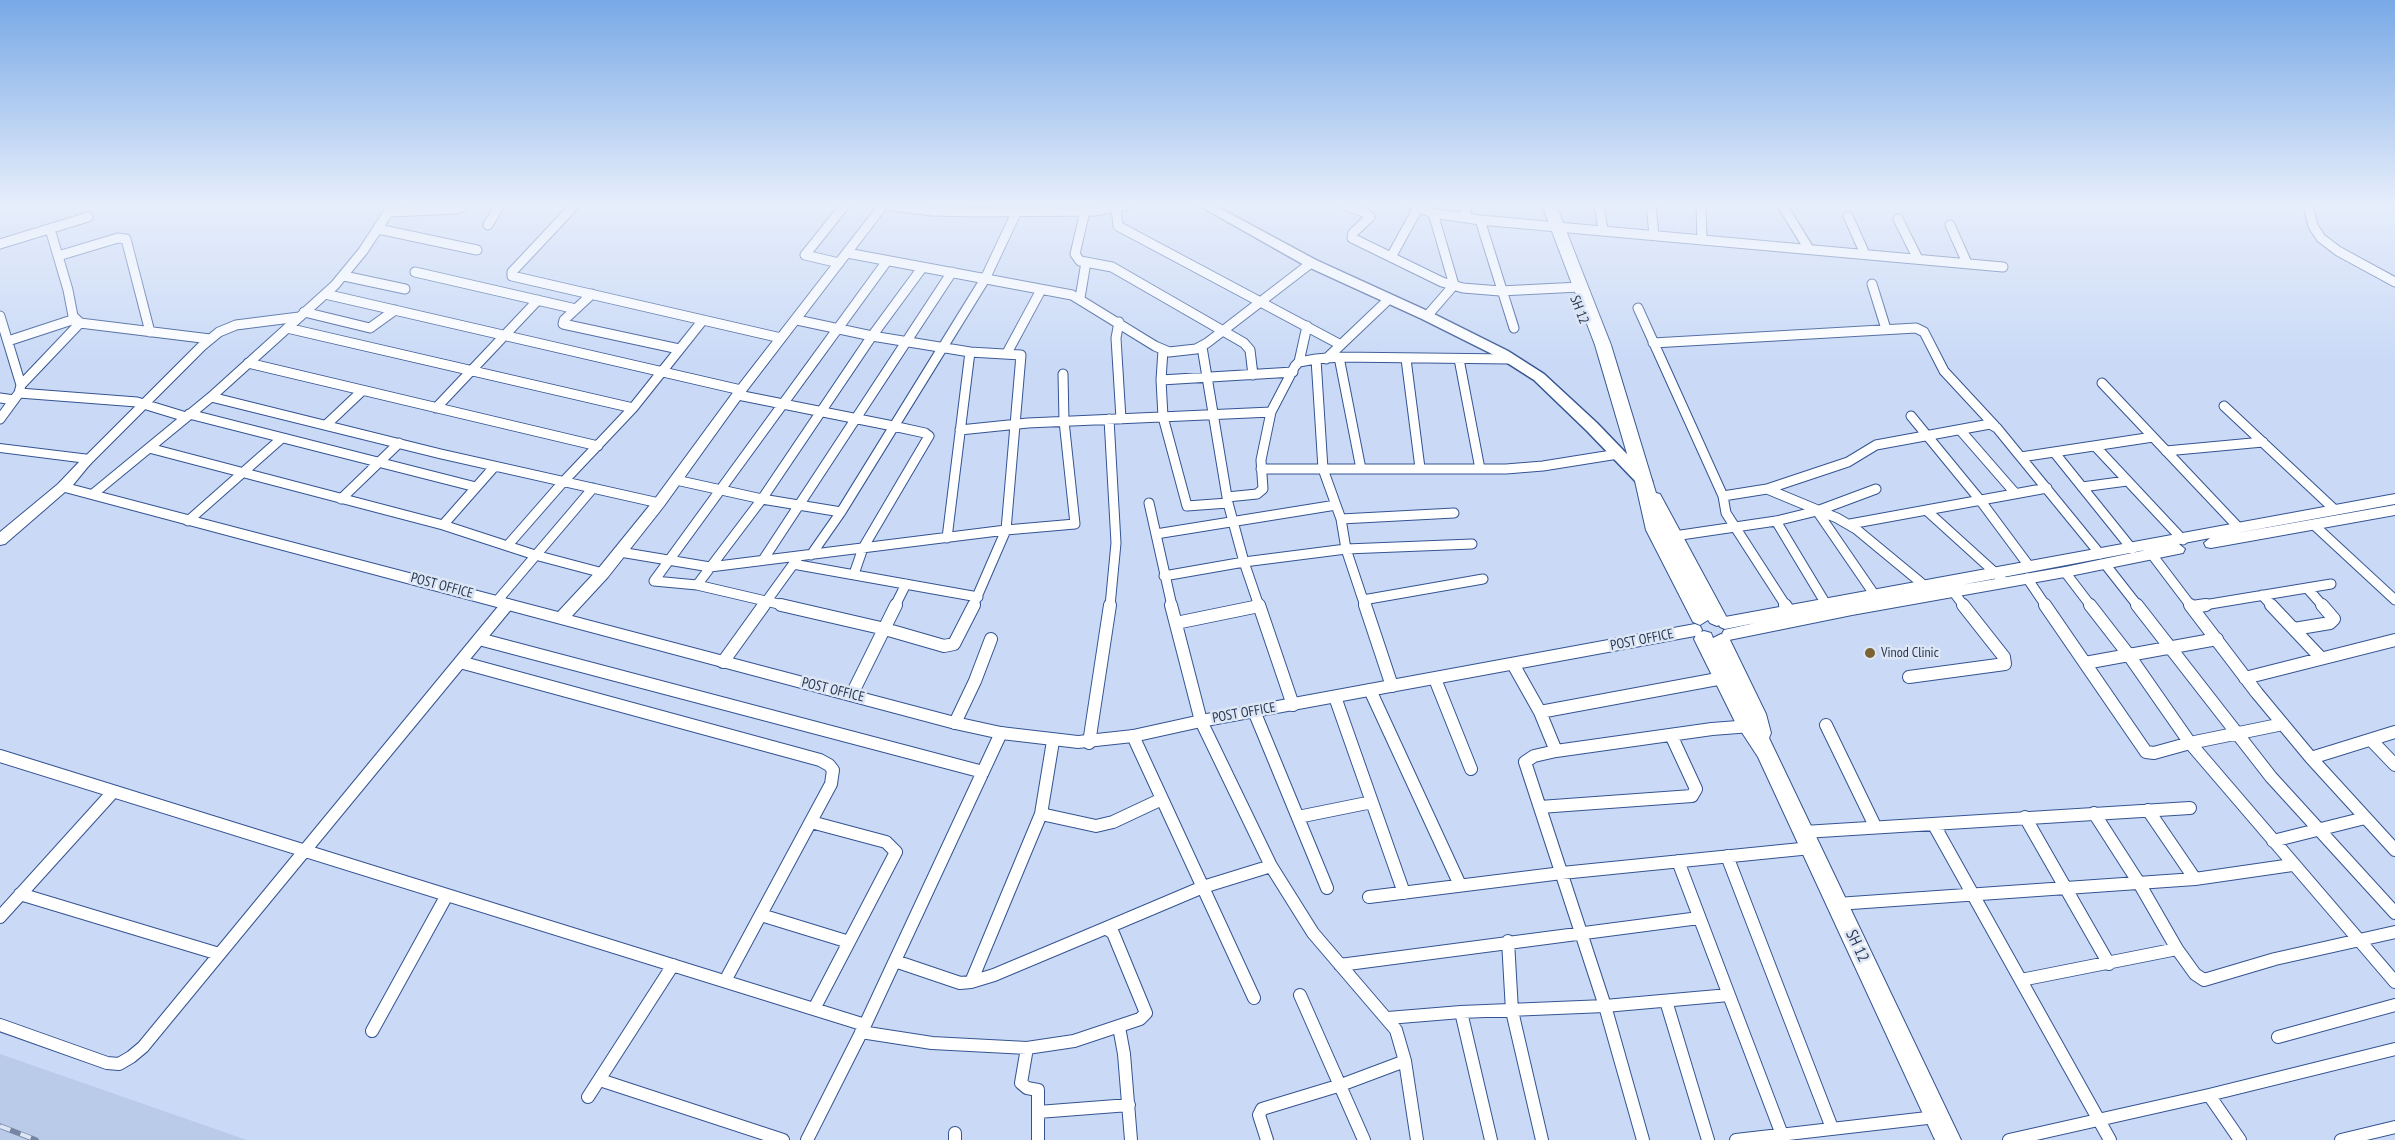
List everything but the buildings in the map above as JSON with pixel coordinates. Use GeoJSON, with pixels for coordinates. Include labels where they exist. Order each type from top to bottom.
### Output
{"type":"FeatureCollection","features":[{"type":"Feature","properties":{"kind":"highway","name":"SH 12"},"geometry":{"type":"LineString","coordinates":[[1564,258],[1575,287],[1591,344],[1614,384],[1644,481],[1655,530],[1713,629],[1756,714],[1754,726]]}},
{"type":"Feature","properties":{"kind":"highway","name":"SH 12"},"geometry":{"type":"LineString","coordinates":[[1644,481],[1674,536],[1713,629],[1723,678],[1754,726],[1948,1140]]}},
{"type":"Feature","properties":{"kind":"main road"},"geometry":{"type":"LineString","coordinates":[[1302,258],[1427,316],[1510,359],[1539,377],[1644,481]]}},
{"type":"Feature","properties":{"kind":"street"},"geometry":{"type":"LineString","coordinates":[[59,258],[78,321]]}},
{"type":"Feature","properties":{"kind":"street"},"geometry":{"type":"LineString","coordinates":[[131,258],[150,332]]}},
{"type":"Feature","properties":{"kind":"street"},"geometry":{"type":"LineString","coordinates":[[93,494],[211,397],[344,276],[357,258]]}},
{"type":"Feature","properties":{"kind":"street"},"geometry":{"type":"LineString","coordinates":[[525,258],[512,272],[512,276],[781,338]]}},
{"type":"Feature","properties":{"kind":"street"},"geometry":{"type":"LineString","coordinates":[[561,619],[620,552],[676,480],[739,392],[797,320],[843,258]]}},
{"type":"Feature","properties":{"kind":"street"},"geometry":{"type":"LineString","coordinates":[[846,258],[887,261],[1040,290],[1066,293],[1080,298],[1163,350],[1177,351],[1202,346],[1261,304],[1311,263]]}},
{"type":"Feature","properties":{"kind":"street"},"geometry":{"type":"LineString","coordinates":[[811,555],[841,512],[985,279],[995,258]]}},
{"type":"Feature","properties":{"kind":"street"},"geometry":{"type":"LineString","coordinates":[[1078,258],[1080,261],[1112,267],[1224,331],[1250,350],[1253,375]]}},
{"type":"Feature","properties":{"kind":"street"},"geometry":{"type":"LineString","coordinates":[[1177,258],[1261,304],[1341,344]]}},
{"type":"Feature","properties":{"kind":"street"},"geometry":{"type":"LineString","coordinates":[[1394,258],[1432,278],[1454,286],[1500,291],[1575,287]]}},
{"type":"Feature","properties":{"kind":"street"},"geometry":{"type":"LineString","coordinates":[[1445,258],[1454,286]]}},
{"type":"Feature","properties":{"kind":"street"},"geometry":{"type":"LineString","coordinates":[[1491,258],[1500,291],[1514,328]]}},
{"type":"Feature","properties":{"kind":"street"},"geometry":{"type":"LineString","coordinates":[[1910,258],[2002,267]]}},
{"type":"Feature","properties":{"kind":"street"},"geometry":{"type":"LineString","coordinates":[[1965,258],[1967,263]]}},
{"type":"Feature","properties":{"kind":"street"},"geometry":{"type":"LineString","coordinates":[[2354,258],[2395,282]]}},
{"type":"Feature","properties":{"kind":"street"},"geometry":{"type":"LineString","coordinates":[[797,320],[837,330],[942,348],[970,352],[1021,355],[1006,530],[957,642],[951,645],[944,646],[885,629],[768,600],[697,585],[654,581],[671,560],[721,490],[783,405],[837,330],[887,261]]}},
{"type":"Feature","properties":{"kind":"street"},"geometry":{"type":"LineString","coordinates":[[1080,298],[1086,262]]}},
{"type":"Feature","properties":{"kind":"street"},"geometry":{"type":"LineString","coordinates":[[697,585],[762,499],[872,336],[922,268]]}},
{"type":"Feature","properties":{"kind":"street"},"geometry":{"type":"LineString","coordinates":[[415,272],[576,309]]}},
{"type":"Feature","properties":{"kind":"street"},"geometry":{"type":"LineString","coordinates":[[763,560],[801,505],[952,272]]}},
{"type":"Feature","properties":{"kind":"street"},"geometry":{"type":"LineString","coordinates":[[344,276],[405,289]]}},
{"type":"Feature","properties":{"kind":"street"},"geometry":{"type":"LineString","coordinates":[[1872,284],[1886,329]]}},
{"type":"Feature","properties":{"kind":"street"},"geometry":{"type":"LineString","coordinates":[[1427,316],[1454,286]]}},
{"type":"Feature","properties":{"kind":"street"},"geometry":{"type":"LineString","coordinates":[[1007,353],[1040,290]]}},
{"type":"Feature","properties":{"kind":"street"},"geometry":{"type":"LineString","coordinates":[[325,294],[663,370],[783,405],[925,432],[929,436],[863,548],[854,574]]}},
{"type":"Feature","properties":{"kind":"street"},"geometry":{"type":"LineString","coordinates":[[592,294],[562,324],[679,350]]}},
{"type":"Feature","properties":{"kind":"street"},"geometry":{"type":"LineString","coordinates":[[1326,359],[1389,298]]}},
{"type":"Feature","properties":{"kind":"street"},"geometry":{"type":"LineString","coordinates":[[436,408],[538,300]]}},
{"type":"Feature","properties":{"kind":"street"},"geometry":{"type":"LineString","coordinates":[[1638,308],[1723,496],[1726,513],[1789,611]]}},
{"type":"Feature","properties":{"kind":"street"},"geometry":{"type":"LineString","coordinates":[[0,540],[63,487],[85,463],[219,332],[236,325],[302,315],[370,328],[395,310]]}},
{"type":"Feature","properties":{"kind":"street"},"geometry":{"type":"LineString","coordinates":[[0,316],[18,392]]}},
{"type":"Feature","properties":{"kind":"street"},"geometry":{"type":"LineString","coordinates":[[508,545],[564,480],[633,408],[703,320]]}},
{"type":"Feature","properties":{"kind":"street"},"geometry":{"type":"LineString","coordinates":[[0,419],[18,392],[78,321]]}},
{"type":"Feature","properties":{"kind":"street"},"geometry":{"type":"LineString","coordinates":[[6,344],[78,321],[210,339]]}},
{"type":"Feature","properties":{"kind":"street"},"geometry":{"type":"LineString","coordinates":[[1119,322],[1116,338],[1121,419]]}},
{"type":"Feature","properties":{"kind":"street"},"geometry":{"type":"LineString","coordinates":[[1163,350],[1161,380],[1163,417],[1186,506],[1251,496],[1263,489],[1262,453],[1271,412],[1299,362],[1307,326]]}},
{"type":"Feature","properties":{"kind":"street"},"geometry":{"type":"LineString","coordinates":[[288,328],[633,408]]}},
{"type":"Feature","properties":{"kind":"street"},"geometry":{"type":"LineString","coordinates":[[1653,343],[1886,329],[1916,328],[1923,330],[1944,371],[2047,488],[2271,777],[2395,913]]}},
{"type":"Feature","properties":{"kind":"street"},"geometry":{"type":"LineString","coordinates":[[1202,346],[1227,500],[1244,562],[1292,705]]}},
{"type":"Feature","properties":{"kind":"street"},"geometry":{"type":"LineString","coordinates":[[947,538],[970,352]]}},
{"type":"Feature","properties":{"kind":"street"},"geometry":{"type":"LineString","coordinates":[[1299,362],[1339,358],[1510,359]]}},
{"type":"Feature","properties":{"kind":"street"},"geometry":{"type":"LineString","coordinates":[[1339,358],[1361,469]]}},
{"type":"Feature","properties":{"kind":"street"},"geometry":{"type":"LineString","coordinates":[[1406,359],[1420,468]]}},
{"type":"Feature","properties":{"kind":"street"},"geometry":{"type":"LineString","coordinates":[[1460,359],[1480,469]]}},
{"type":"Feature","properties":{"kind":"street"},"geometry":{"type":"LineString","coordinates":[[1316,360],[1323,469],[1341,519],[1346,549],[1392,686]]}},
{"type":"Feature","properties":{"kind":"street"},"geometry":{"type":"LineString","coordinates":[[248,363],[598,446]]}},
{"type":"Feature","properties":{"kind":"street"},"geometry":{"type":"LineString","coordinates":[[1161,380],[1293,372]]}},
{"type":"Feature","properties":{"kind":"street"},"geometry":{"type":"LineString","coordinates":[[723,662],[796,560],[811,555],[863,548],[1006,530],[1075,524],[1064,421],[1063,374]]}},
{"type":"Feature","properties":{"kind":"street"},"geometry":{"type":"LineString","coordinates":[[2102,383],[2240,528]]}},
{"type":"Feature","properties":{"kind":"street"},"geometry":{"type":"LineString","coordinates":[[326,425],[362,391]]}},
{"type":"Feature","properties":{"kind":"street"},"geometry":{"type":"LineString","coordinates":[[0,398],[18,392],[146,404],[187,416],[476,487]]}},
{"type":"Feature","properties":{"kind":"street"},"geometry":{"type":"LineString","coordinates":[[211,397],[494,466],[564,480],[658,503]]}},
{"type":"Feature","properties":{"kind":"street"},"geometry":{"type":"LineString","coordinates":[[2224,406],[2335,510]]}},
{"type":"Feature","properties":{"kind":"street"},"geometry":{"type":"LineString","coordinates":[[960,430],[1064,421],[1271,412]]}},
{"type":"Feature","properties":{"kind":"street"},"geometry":{"type":"LineString","coordinates":[[1911,416],[1929,435],[1980,500],[2085,663],[2146,752],[2154,753],[2190,743],[2283,724]]}},
{"type":"Feature","properties":{"kind":"street"},"geometry":{"type":"LineString","coordinates":[[1089,743],[1100,682],[1116,543],[1109,419]]}},
{"type":"Feature","properties":{"kind":"street"},"geometry":{"type":"LineString","coordinates":[[1723,496],[1767,489],[1848,462],[1876,445],[1961,431],[1985,424],[1994,426]]}},
{"type":"Feature","properties":{"kind":"street"},"geometry":{"type":"LineString","coordinates":[[1961,431],[2015,494]]}},
{"type":"Feature","properties":{"kind":"street"},"geometry":{"type":"LineString","coordinates":[[2021,457],[2153,437]]}},
{"type":"Feature","properties":{"kind":"street"},"geometry":{"type":"LineString","coordinates":[[188,521],[282,438]]}},
{"type":"Feature","properties":{"kind":"street"},"geometry":{"type":"LineString","coordinates":[[2166,451],[2262,442]]}},
{"type":"Feature","properties":{"kind":"street"},"geometry":{"type":"LineString","coordinates":[[341,499],[380,464],[399,443]]}},
{"type":"Feature","properties":{"kind":"street"},"geometry":{"type":"LineString","coordinates":[[2095,446],[2183,540]]}},
{"type":"Feature","properties":{"kind":"street"},"geometry":{"type":"LineString","coordinates":[[0,448],[82,456],[85,458],[85,463]]}},
{"type":"Feature","properties":{"kind":"street"},"geometry":{"type":"LineString","coordinates":[[150,448],[443,525],[535,554],[603,572]]}},
{"type":"Feature","properties":{"kind":"street"},"geometry":{"type":"LineString","coordinates":[[2054,452],[2082,487],[2143,550],[2192,607],[2245,678],[2311,758],[2395,850]]}},
{"type":"Feature","properties":{"kind":"street"},"geometry":{"type":"LineString","coordinates":[[1261,469],[1480,469],[1543,466],[1618,454]]}},
{"type":"Feature","properties":{"kind":"street"},"geometry":{"type":"LineString","coordinates":[[443,525],[494,466]]}},
{"type":"Feature","properties":{"kind":"street"},"geometry":{"type":"LineString","coordinates":[[676,480],[762,499],[841,512]]}},
{"type":"Feature","properties":{"kind":"street"},"geometry":{"type":"LineString","coordinates":[[2082,487],[2128,481]]}},
{"type":"Feature","properties":{"kind":"street","name":"POST OFFICE"},"geometry":{"type":"LineString","coordinates":[[63,487],[956,723],[1001,733],[1053,741],[1089,743],[1133,736],[1254,711],[1713,629]]}},
{"type":"Feature","properties":{"kind":"street"},"geometry":{"type":"LineString","coordinates":[[0,1025],[106,1063],[119,1064],[143,1048],[479,639],[535,554],[593,488]]}},
{"type":"Feature","properties":{"kind":"street"},"geometry":{"type":"LineString","coordinates":[[1850,524],[2047,488]]}},
{"type":"Feature","properties":{"kind":"street"},"geometry":{"type":"LineString","coordinates":[[1767,489],[1850,524],[1925,586]]}},
{"type":"Feature","properties":{"kind":"street"},"geometry":{"type":"LineString","coordinates":[[1674,536],[1776,521],[1817,511],[1876,489]]}},
{"type":"Feature","properties":{"kind":"street"},"geometry":{"type":"LineString","coordinates":[[1713,629],[1874,594],[2028,572],[2103,559],[2240,528],[2395,500]]}},
{"type":"Feature","properties":{"kind":"street"},"geometry":{"type":"LineString","coordinates":[[1149,503],[1164,576],[1201,721],[1271,866],[1302,919],[1388,1018],[1396,1030],[1405,1062],[1417,1140]]}},
{"type":"Feature","properties":{"kind":"street"},"geometry":{"type":"LineString","coordinates":[[1156,534],[1336,505]]}},
{"type":"Feature","properties":{"kind":"street"},"geometry":{"type":"LineString","coordinates":[[1926,510],[2000,576]]}},
{"type":"Feature","properties":{"kind":"street"},"geometry":{"type":"LineString","coordinates":[[2028,572],[2065,572],[2103,559],[2143,550],[2314,525],[2395,510]]}},
{"type":"Feature","properties":{"kind":"street"},"geometry":{"type":"LineString","coordinates":[[1817,511],[1874,594]]}},
{"type":"Feature","properties":{"kind":"street"},"geometry":{"type":"LineString","coordinates":[[1341,519],[1454,513]]}},
{"type":"Feature","properties":{"kind":"street"},"geometry":{"type":"LineString","coordinates":[[1776,521],[1826,604]]}},
{"type":"Feature","properties":{"kind":"street"},"geometry":{"type":"LineString","coordinates":[[2314,525],[2395,600]]}},
{"type":"Feature","properties":{"kind":"street"},"geometry":{"type":"LineString","coordinates":[[1164,576],[1244,562],[1346,549],[1472,544]]}},
{"type":"Feature","properties":{"kind":"street"},"geometry":{"type":"LineString","coordinates":[[620,552],[710,566],[763,560],[796,560],[854,574],[978,597]]}},
{"type":"Feature","properties":{"kind":"street"},"geometry":{"type":"LineString","coordinates":[[2065,572],[2128,654],[2190,743],[2292,865],[2395,982]]}},
{"type":"Feature","properties":{"kind":"street"},"geometry":{"type":"LineString","coordinates":[[1713,629],[1952,590],[2000,576]]}},
{"type":"Feature","properties":{"kind":"street"},"geometry":{"type":"LineString","coordinates":[[1363,600],[1483,579]]}},
{"type":"Feature","properties":{"kind":"street"},"geometry":{"type":"LineString","coordinates":[[852,694],[906,584]]}},
{"type":"Feature","properties":{"kind":"street"},"geometry":{"type":"LineString","coordinates":[[2192,607],[2331,584]]}},
{"type":"Feature","properties":{"kind":"street"},"geometry":{"type":"LineString","coordinates":[[2294,629],[2330,623],[2334,619],[2307,588]]}},
{"type":"Feature","properties":{"kind":"street"},"geometry":{"type":"LineString","coordinates":[[1909,677],[2005,664],[2004,657],[1952,590]]}},
{"type":"Feature","properties":{"kind":"street"},"geometry":{"type":"LineString","coordinates":[[2262,595],[2321,658]]}},
{"type":"Feature","properties":{"kind":"street"},"geometry":{"type":"LineString","coordinates":[[1176,623],[1259,606]]}},
{"type":"Feature","properties":{"kind":"street"},"geometry":{"type":"LineString","coordinates":[[2085,663],[2217,638]]}},
{"type":"Feature","properties":{"kind":"street"},"geometry":{"type":"LineString","coordinates":[[479,639],[983,772]]}},
{"type":"Feature","properties":{"kind":"street"},"geometry":{"type":"LineString","coordinates":[[956,723],[991,639]]}},
{"type":"Feature","properties":{"kind":"street"},"geometry":{"type":"LineString","coordinates":[[2245,678],[2395,640]]}},
{"type":"Feature","properties":{"kind":"street"},"geometry":{"type":"LineString","coordinates":[[460,662],[820,760],[829,766],[833,777],[811,822],[725,981]]}},
{"type":"Feature","properties":{"kind":"street"},"geometry":{"type":"LineString","coordinates":[[1513,664],[1540,712],[1556,751]]}},
{"type":"Feature","properties":{"kind":"street"},"geometry":{"type":"LineString","coordinates":[[1540,712],[1723,678]]}},
{"type":"Feature","properties":{"kind":"street"},"geometry":{"type":"LineString","coordinates":[[1435,679],[1471,769]]}},
{"type":"Feature","properties":{"kind":"street"},"geometry":{"type":"LineString","coordinates":[[1370,690],[1460,885]]}},
{"type":"Feature","properties":{"kind":"street"},"geometry":{"type":"LineString","coordinates":[[1335,697],[1404,893]]}},
{"type":"Feature","properties":{"kind":"street"},"geometry":{"type":"LineString","coordinates":[[1254,711],[1327,888]]}},
{"type":"Feature","properties":{"kind":"street"},"geometry":{"type":"LineString","coordinates":[[1826,725],[1875,826]]}},
{"type":"Feature","properties":{"kind":"street"},"geometry":{"type":"LineString","coordinates":[[1643,1140],[1605,1006],[1525,762],[1534,756],[1556,751],[1754,726]]}},
{"type":"Feature","properties":{"kind":"street"},"geometry":{"type":"LineString","coordinates":[[2311,758],[2395,732]]}},
{"type":"Feature","properties":{"kind":"street"},"geometry":{"type":"LineString","coordinates":[[807,1140],[895,961],[1001,733]]}},
{"type":"Feature","properties":{"kind":"street"},"geometry":{"type":"LineString","coordinates":[[1540,806],[1692,796],[1696,789],[1671,735]]}},
{"type":"Feature","properties":{"kind":"street"},"geometry":{"type":"LineString","coordinates":[[1133,736],[1254,998]]}},
{"type":"Feature","properties":{"kind":"street"},"geometry":{"type":"LineString","coordinates":[[2371,740],[2395,764]]}},
{"type":"Feature","properties":{"kind":"street"},"geometry":{"type":"LineString","coordinates":[[971,982],[1041,814],[1053,741]]}},
{"type":"Feature","properties":{"kind":"street"},"geometry":{"type":"LineString","coordinates":[[0,756],[814,1009],[863,1028],[932,1043],[1027,1048],[1074,1041],[1140,1019],[1146,1013],[1146,1010],[1113,933],[1106,928]]}},
{"type":"Feature","properties":{"kind":"street"},"geometry":{"type":"LineString","coordinates":[[0,917],[113,792]]}},
{"type":"Feature","properties":{"kind":"street"},"geometry":{"type":"LineString","coordinates":[[1041,814],[1089,825],[1104,825],[1162,799]]}},
{"type":"Feature","properties":{"kind":"street"},"geometry":{"type":"LineString","coordinates":[[1298,817],[1372,802]]}},
{"type":"Feature","properties":{"kind":"street"},"geometry":{"type":"LineString","coordinates":[[1369,897],[1562,873],[1727,856],[1875,826],[1934,825],[2025,817],[2190,808]]}},
{"type":"Feature","properties":{"kind":"street"},"geometry":{"type":"LineString","coordinates":[[2148,810],[2195,879]]}},
{"type":"Feature","properties":{"kind":"street"},"geometry":{"type":"LineString","coordinates":[[2094,813],[2177,949],[2195,974],[2204,980],[2276,959],[2360,942],[2395,932]]}},
{"type":"Feature","properties":{"kind":"street"},"geometry":{"type":"LineString","coordinates":[[2025,817],[2109,964]]}},
{"type":"Feature","properties":{"kind":"street"},"geometry":{"type":"LineString","coordinates":[[2273,841],[2366,818]]}},
{"type":"Feature","properties":{"kind":"street"},"geometry":{"type":"LineString","coordinates":[[811,822],[886,842],[896,852],[814,1009]]}},
{"type":"Feature","properties":{"kind":"street"},"geometry":{"type":"LineString","coordinates":[[1934,825],[2110,1140]]}},
{"type":"Feature","properties":{"kind":"street"},"geometry":{"type":"LineString","coordinates":[[1727,856],[1832,1128]]}},
{"type":"Feature","properties":{"kind":"street"},"geometry":{"type":"LineString","coordinates":[[1678,862],[1783,1137]]}},
{"type":"Feature","properties":{"kind":"street"},"geometry":{"type":"LineString","coordinates":[[1837,904],[1972,893],[2139,884],[2195,879],[2292,865]]}},
{"type":"Feature","properties":{"kind":"street"},"geometry":{"type":"LineString","coordinates":[[895,961],[960,982],[971,982],[994,975],[1203,887],[1271,866]]}},
{"type":"Feature","properties":{"kind":"street"},"geometry":{"type":"LineString","coordinates":[[20,894],[219,954]]}},
{"type":"Feature","properties":{"kind":"street"},"geometry":{"type":"LineString","coordinates":[[372,1031],[447,895]]}},
{"type":"Feature","properties":{"kind":"street"},"geometry":{"type":"LineString","coordinates":[[760,915],[849,942]]}},
{"type":"Feature","properties":{"kind":"street"},"geometry":{"type":"LineString","coordinates":[[1340,965],[1699,918]]}},
{"type":"Feature","properties":{"kind":"street"},"geometry":{"type":"LineString","coordinates":[[1508,942],[1512,1011],[1542,1140]]}},
{"type":"Feature","properties":{"kind":"street"},"geometry":{"type":"LineString","coordinates":[[2021,980],[2177,949]]}},
{"type":"Feature","properties":{"kind":"street"},"geometry":{"type":"LineString","coordinates":[[588,1098],[673,965]]}},
{"type":"Feature","properties":{"kind":"street"},"geometry":{"type":"LineString","coordinates":[[1300,994],[1364,1140]]}},
{"type":"Feature","properties":{"kind":"street"},"geometry":{"type":"LineString","coordinates":[[1388,1018],[1461,1012],[1605,1006],[1729,995]]}},
{"type":"Feature","properties":{"kind":"street"},"geometry":{"type":"LineString","coordinates":[[1666,1001],[1708,1140]]}},
{"type":"Feature","properties":{"kind":"street"},"geometry":{"type":"LineString","coordinates":[[2278,1037],[2395,1005]]}},
{"type":"Feature","properties":{"kind":"street"},"geometry":{"type":"LineString","coordinates":[[1461,1012],[1492,1140]]}},
{"type":"Feature","properties":{"kind":"street"},"geometry":{"type":"LineString","coordinates":[[1119,1027],[1129,1105],[1131,1140]]}},
{"type":"Feature","properties":{"kind":"street"},"geometry":{"type":"LineString","coordinates":[[1027,1048],[1021,1083],[1027,1088],[1038,1090],[1038,1140]]}},
{"type":"Feature","properties":{"kind":"street"},"geometry":{"type":"LineString","coordinates":[[2009,1140],[2038,1137],[2099,1120],[2210,1095],[2395,1049]]}},
{"type":"Feature","properties":{"kind":"street"},"geometry":{"type":"LineString","coordinates":[[1267,1140],[1259,1115],[1262,1109],[1341,1085],[1405,1062]]}},
{"type":"Feature","properties":{"kind":"street"},"geometry":{"type":"LineString","coordinates":[[600,1080],[784,1140]]}},
{"type":"Feature","properties":{"kind":"street"},"geometry":{"type":"LineString","coordinates":[[2210,1095],[2240,1140]]}},
{"type":"Feature","properties":{"kind":"street"},"geometry":{"type":"LineString","coordinates":[[1038,1112],[1129,1105]]}},
{"type":"Feature","properties":{"kind":"street"},"geometry":{"type":"LineString","coordinates":[[1736,1140],[1783,1137],[1832,1128],[1936,1117]]}},
{"type":"Feature","properties":{"kind":"street"},"geometry":{"type":"LineString","coordinates":[[2341,1140],[2395,1127]]}},
{"type":"Feature","properties":{"kind":"shaded area"},"geometry":{"type":"Polygon","coordinates":[[[0,1054],[247,1140],[0,1140],[0,1054]]]}},
{"type":"Feature","properties":{"kind":"railway"},"geometry":{"type":"LineString","coordinates":[[0,1126],[36,1140]]}},
{"type":"Feature","properties":{"kind":"place","name":"Vinod Clinic"},"geometry":{"type":"Point","coordinates":[1870,653]}}]}
